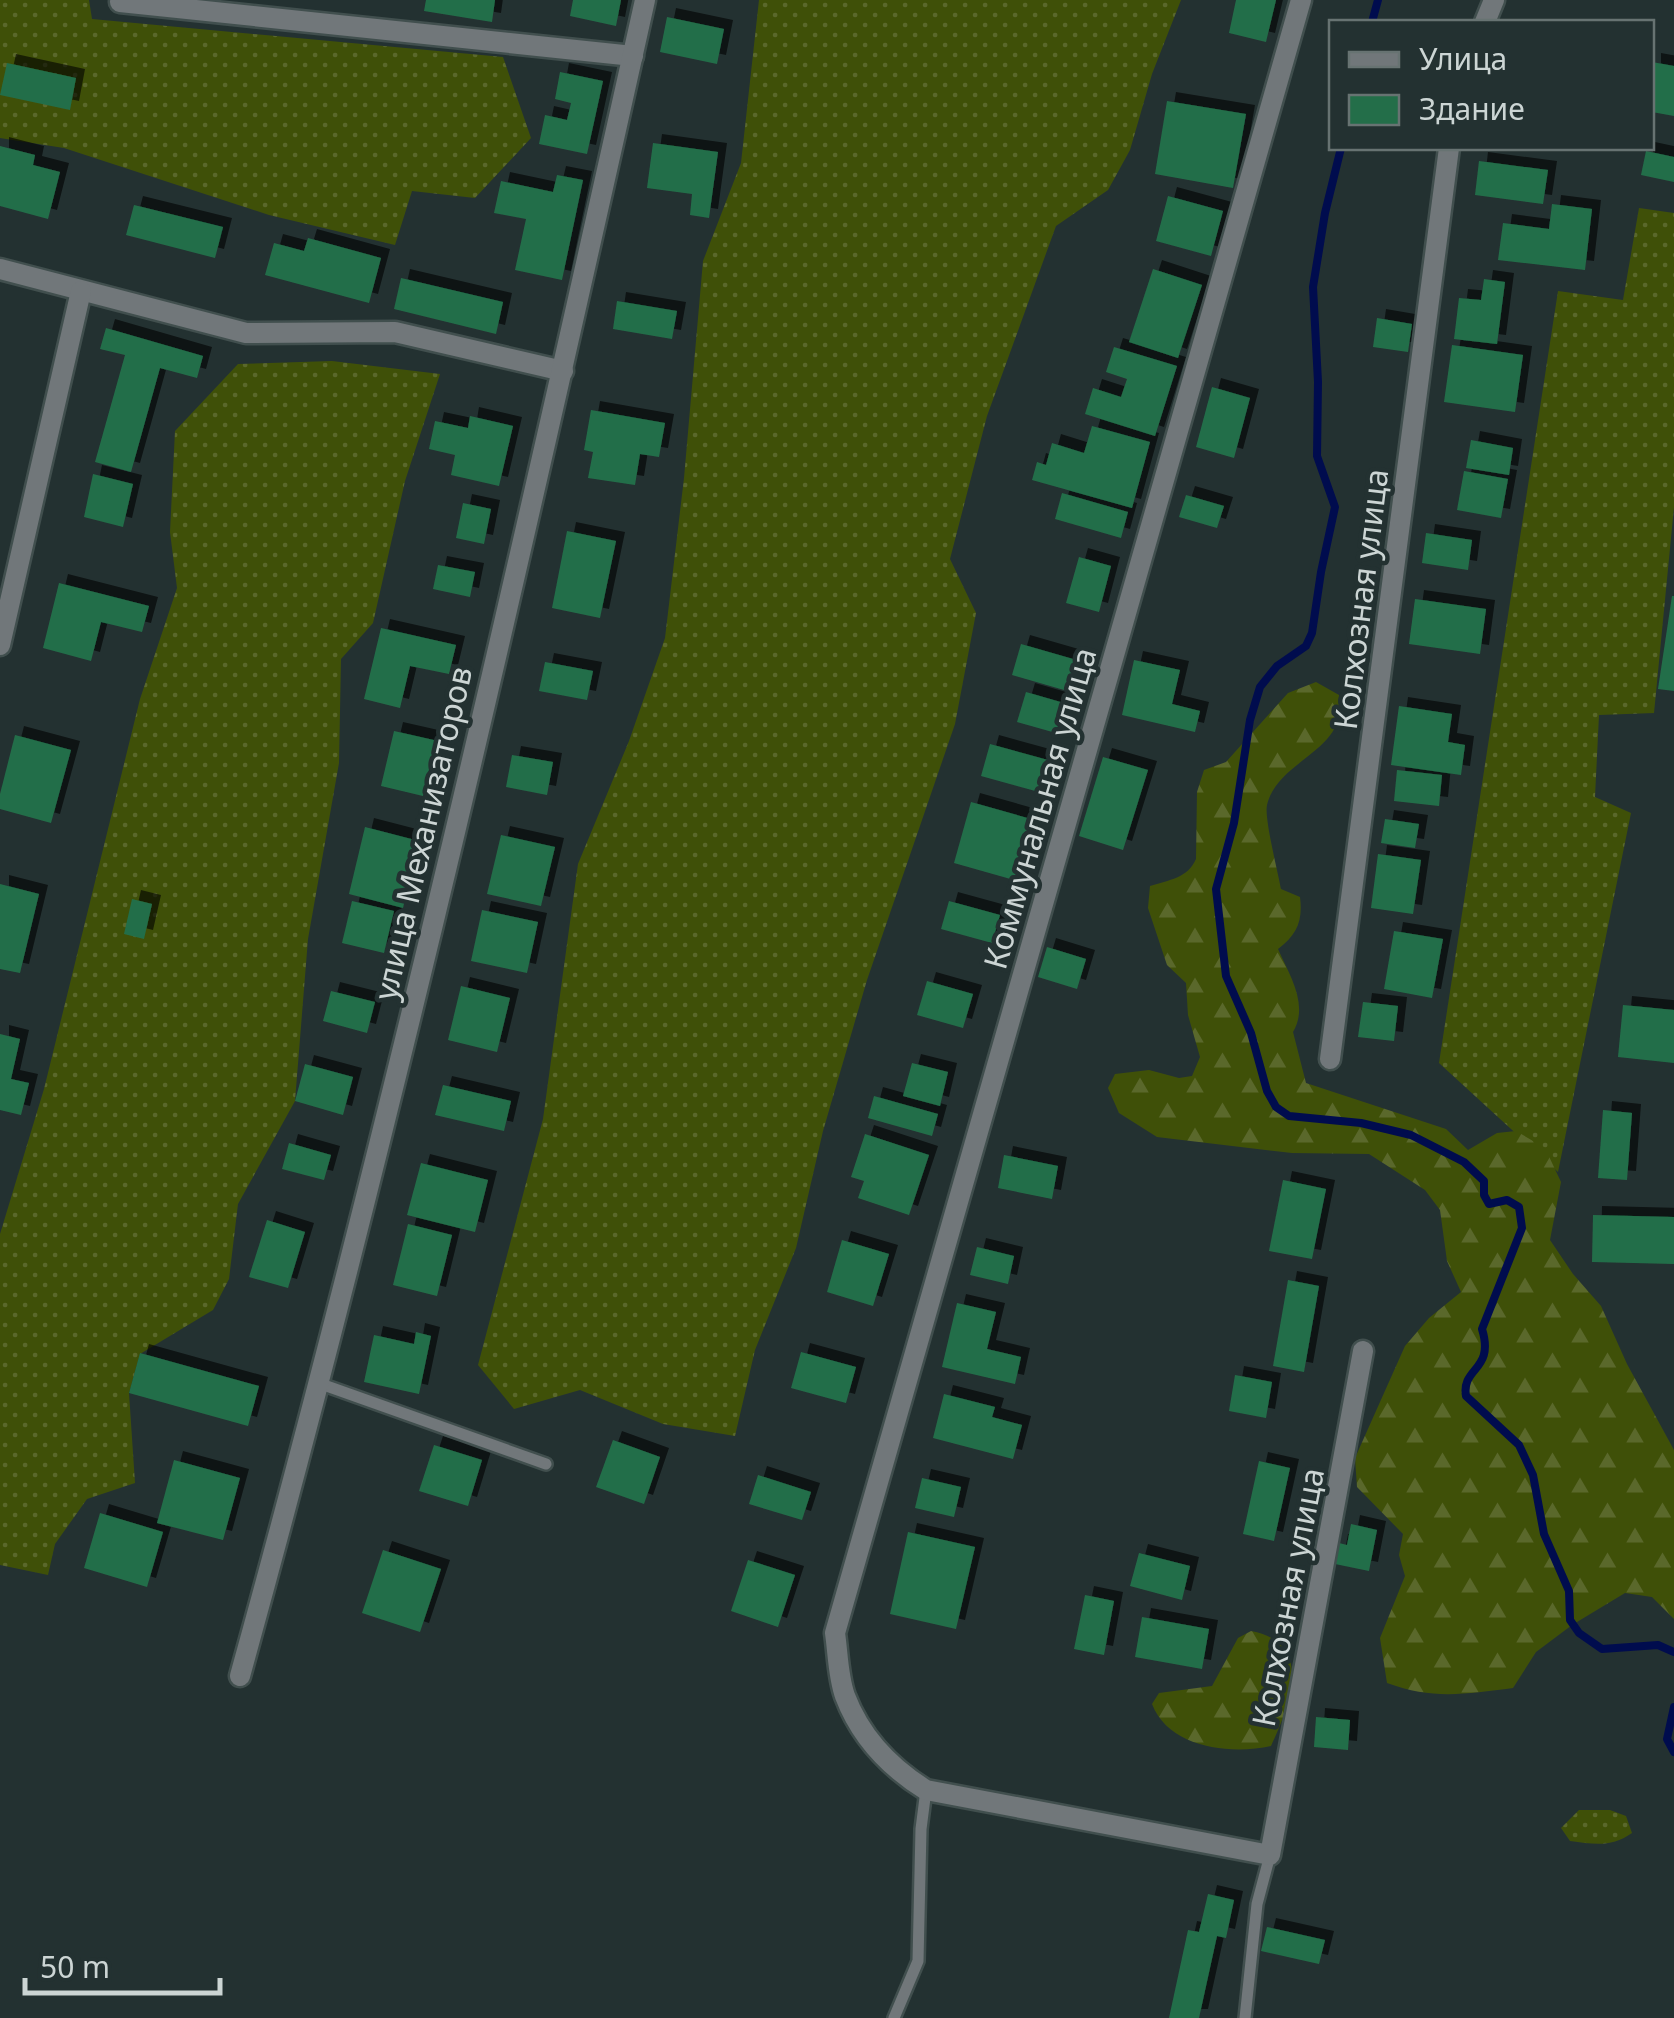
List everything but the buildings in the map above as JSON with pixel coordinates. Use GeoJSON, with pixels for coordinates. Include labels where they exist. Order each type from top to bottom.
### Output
{"type":"FeatureCollection","features":[{"type":"Feature","properties":{"kind":"street","name":"улица Механизаторов"},"geometry":{"type":"LineString","coordinates":[[240,1676],[321,1384],[563,371],[645,0]]}},
{"type":"Feature","properties":{"kind":"street","name":"Коммунальная улица"},"geometry":{"type":"LineString","coordinates":[[926,1790],[899,1773],[870,1744],[844,1694],[836,1633],[1301,0]]}},
{"type":"Feature","properties":{"kind":"street"},"geometry":{"type":"LineString","coordinates":[[120,2],[632,56]]}},
{"type":"Feature","properties":{"kind":"street","name":"Колхозная улица"},"geometry":{"type":"LineString","coordinates":[[1330,1059],[1449,150]]}},
{"type":"Feature","properties":{"kind":"street"},"geometry":{"type":"LineString","coordinates":[[0,269],[246,333],[395,332],[563,371]]}},
{"type":"Feature","properties":{"kind":"street"},"geometry":{"type":"LineString","coordinates":[[0,645],[82,291]]}},
{"type":"Feature","properties":{"kind":"street","name":"Колхозная улица"},"geometry":{"type":"LineString","coordinates":[[1270,1854],[1363,1351]]}},
{"type":"Feature","properties":{"kind":"street"},"geometry":{"type":"LineString","coordinates":[[926,1790],[1270,1854]]}},
{"type":"Feature","properties":{"kind":"lane"},"geometry":{"type":"LineString","coordinates":[[321,1384],[546,1464]]}},
{"type":"Feature","properties":{"kind":"lane"},"geometry":{"type":"LineString","coordinates":[[894,2018],[918,1961],[921,1829],[926,1790]]}},
{"type":"Feature","properties":{"kind":"lane"},"geometry":{"type":"LineString","coordinates":[[1245,2018],[1257,1904],[1270,1854]]}},
{"type":"Feature","properties":{"kind":"green space"},"geometry":{"type":"Polygon","coordinates":[[[0,0],[89,0],[92,19],[503,57],[531,138],[475,198],[412,191],[395,245],[269,215],[64,148],[0,138],[0,0]]]}},
{"type":"Feature","properties":{"kind":"green space"},"geometry":{"type":"Polygon","coordinates":[[[759,0],[1181,0],[1152,74],[1130,150],[1108,190],[1056,226],[987,416],[950,559],[976,613],[955,724],[867,980],[823,1131],[796,1248],[755,1350],[735,1436],[663,1424],[580,1390],[514,1409],[478,1365],[543,1119],[578,864],[629,741],[665,638],[703,261],[741,163],[759,0]]]}},
{"type":"Feature","properties":{"kind":"green space"},"geometry":{"type":"Polygon","coordinates":[[[1639,208],[1674,213],[1674,507],[1654,713],[1599,715],[1595,797],[1631,813],[1558,1172],[1439,1063],[1558,291],[1623,300],[1639,208]]]}},
{"type":"Feature","properties":{"kind":"green space"},"geometry":{"type":"Polygon","coordinates":[[[332,361],[440,374],[405,481],[373,623],[341,659],[339,763],[308,939],[295,1101],[238,1204],[229,1279],[213,1310],[140,1354],[129,1393],[135,1483],[87,1499],[55,1544],[48,1575],[0,1565],[0,1234],[44,1089],[140,699],[177,588],[170,532],[175,431],[238,364],[332,361]]]}},
{"type":"Feature","properties":{"kind":"green space"},"geometry":{"type":"Polygon","coordinates":[[[1316,682],[1339,695],[1340,714],[1334,730],[1284,776],[1267,805],[1281,889],[1300,897],[1297,927],[1278,949],[1298,1001],[1293,1032],[1306,1083],[1446,1129],[1468,1150],[1497,1133],[1516,1131],[1545,1148],[1561,1182],[1550,1240],[1601,1306],[1627,1364],[1674,1450],[1674,1619],[1652,1597],[1625,1593],[1536,1652],[1513,1688],[1434,1694],[1387,1683],[1380,1638],[1405,1576],[1399,1555],[1403,1534],[1357,1487],[1355,1458],[1405,1346],[1429,1318],[1461,1292],[1447,1261],[1440,1210],[1425,1190],[1369,1154],[1292,1153],[1157,1137],[1119,1113],[1108,1088],[1115,1074],[1149,1070],[1179,1078],[1192,1076],[1200,1057],[1188,1015],[1186,983],[1167,965],[1148,908],[1150,886],[1183,874],[1196,859],[1197,792],[1204,770],[1226,762],[1288,693],[1316,682]]]}},
{"type":"Feature","properties":{"kind":"green space"},"geometry":{"type":"Polygon","coordinates":[[[1251,1631],[1284,1648],[1290,1662],[1290,1695],[1271,1746],[1220,1748],[1186,1739],[1172,1730],[1152,1704],[1159,1693],[1212,1686],[1238,1638],[1251,1631]]]}},
{"type":"Feature","properties":{"kind":"green space"},"geometry":{"type":"Polygon","coordinates":[[[1579,1810],[1610,1810],[1626,1816],[1632,1833],[1609,1843],[1570,1841],[1561,1828],[1579,1810]]]}},
{"type":"Feature","properties":{"kind":"waterway"},"geometry":{"type":"LineString","coordinates":[[1373,20],[1378,0]]}},
{"type":"Feature","properties":{"kind":"waterway"},"geometry":{"type":"LineString","coordinates":[[1341,150],[1313,287],[1317,456],[1335,507],[1312,633],[1306,646],[1277,666],[1260,687],[1250,720],[1234,823],[1216,889],[1226,976],[1251,1033],[1267,1091],[1276,1107],[1289,1116],[1361,1123],[1411,1135],[1464,1162],[1484,1181],[1489,1204],[1507,1200],[1519,1207],[1522,1228],[1482,1329],[1484,1353],[1468,1379],[1466,1396],[1519,1445],[1533,1475],[1544,1534],[1569,1591],[1570,1620],[1579,1633],[1602,1649],[1658,1645],[1674,1652]]}},
{"type":"Feature","properties":{"kind":"waterway"},"geometry":{"type":"LineString","coordinates":[[1674,1707],[1667,1739],[1674,1752]]}}]}
